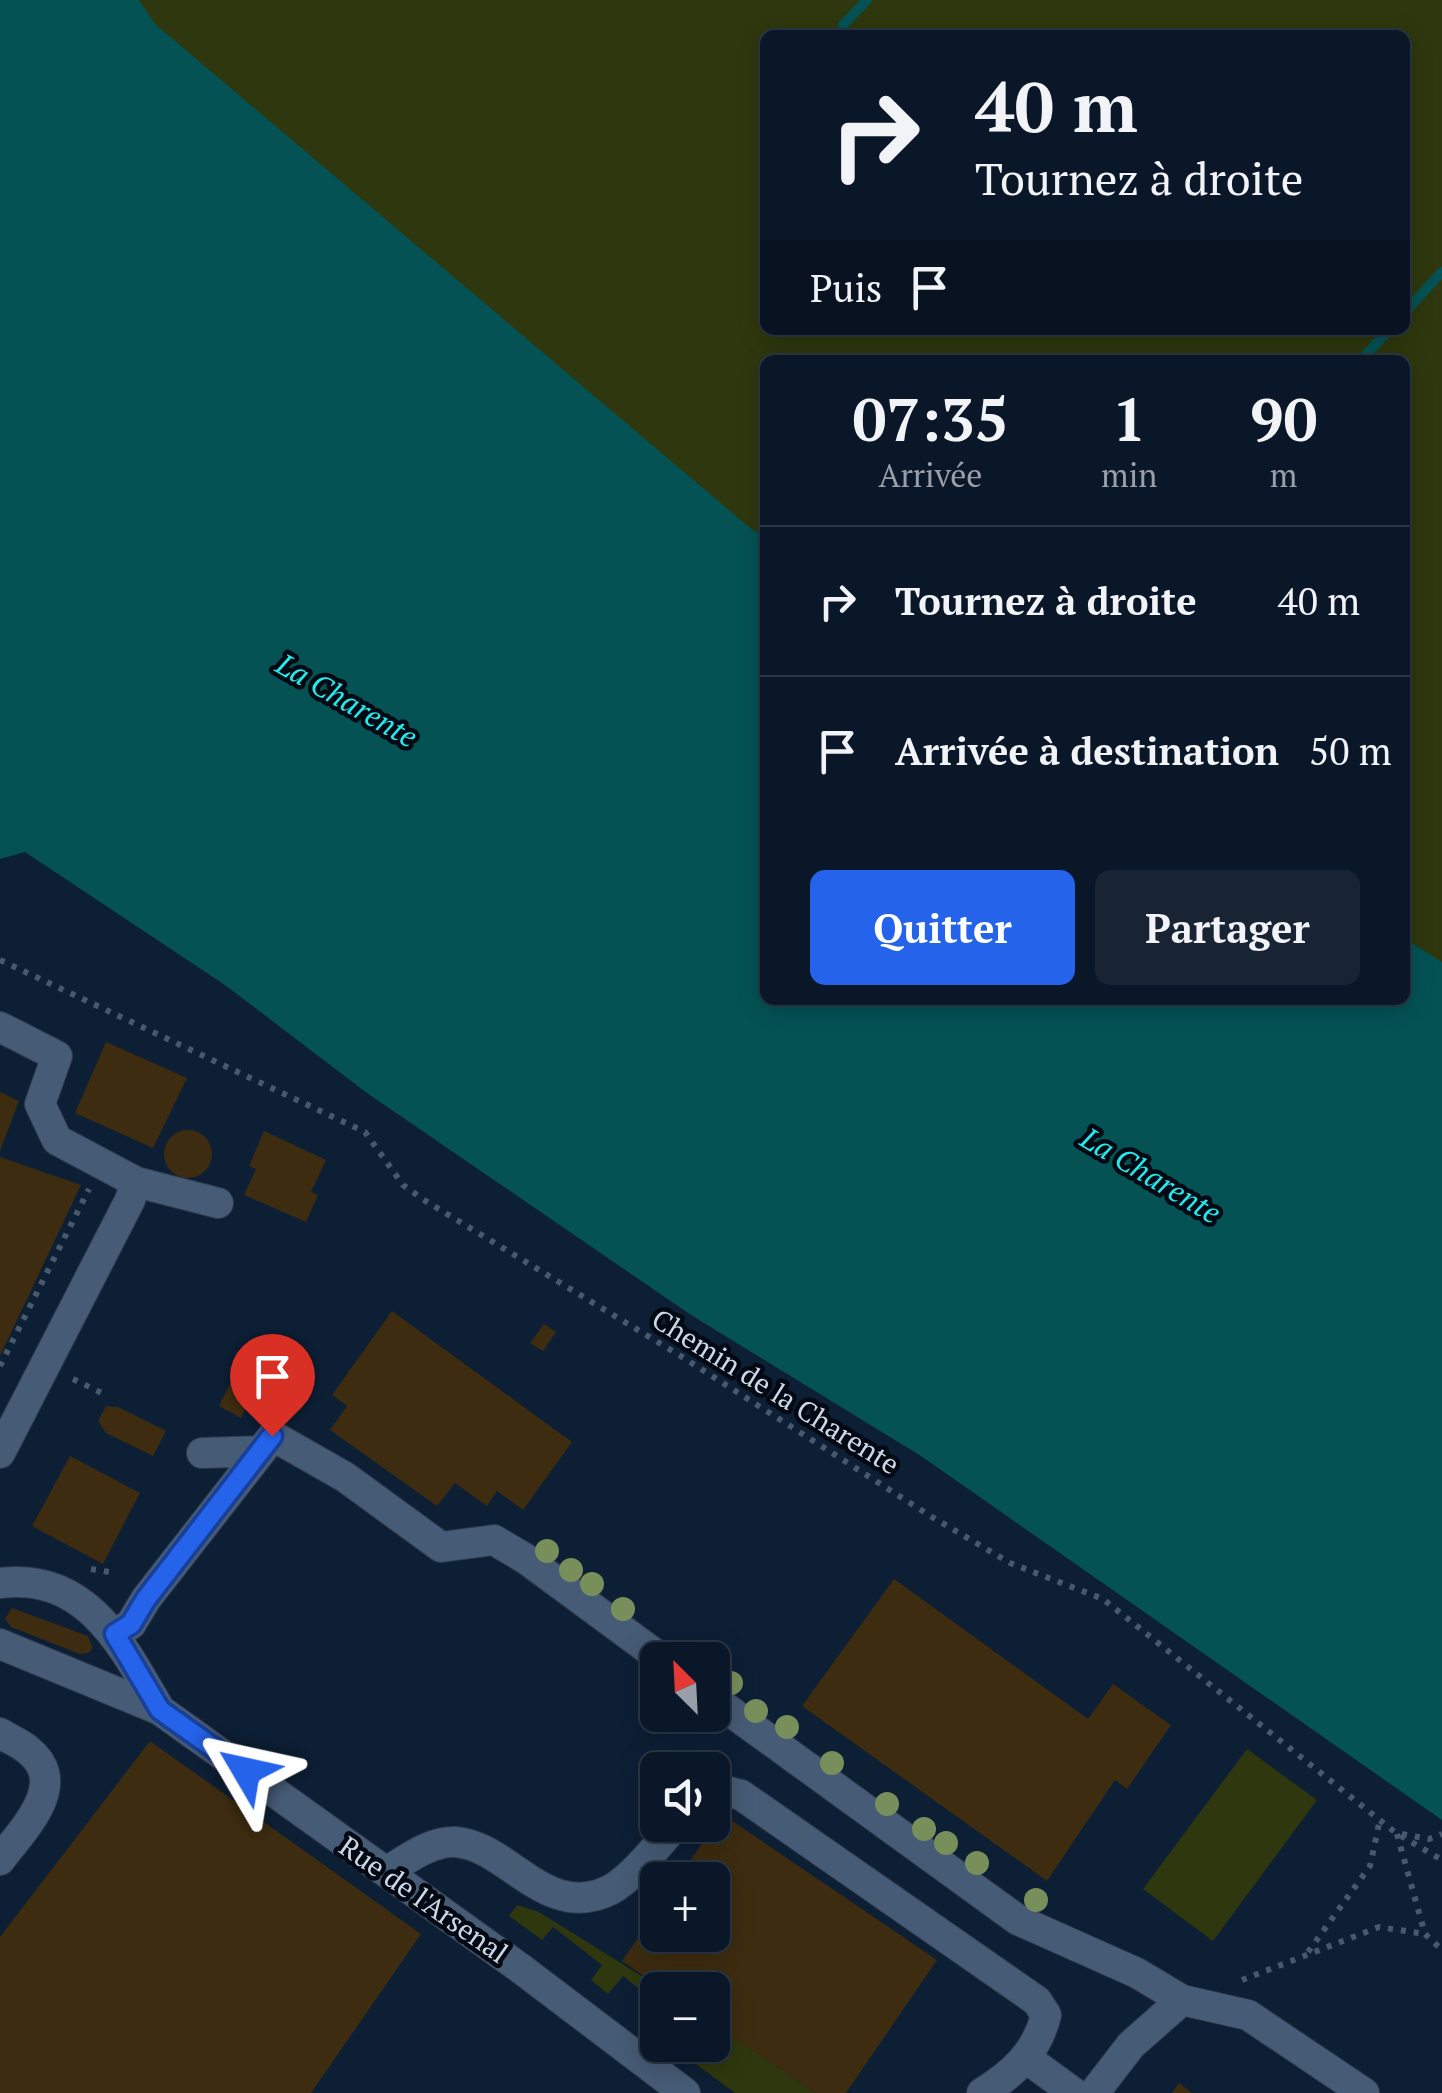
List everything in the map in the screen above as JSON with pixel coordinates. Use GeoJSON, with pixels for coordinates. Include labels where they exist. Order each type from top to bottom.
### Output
{"type":"FeatureCollection","features":[{"type":"Feature","properties":{"kind":"street"},"geometry":{"type":"LineString","coordinates":[[0,1027],[56,1056],[40,1104],[57,1140],[136,1182],[218,1203]]}},
{"type":"Feature","properties":{"kind":"street"},"geometry":{"type":"LineString","coordinates":[[0,1453],[136,1182]]}},
{"type":"Feature","properties":{"kind":"street"},"geometry":{"type":"LineString","coordinates":[[115,1634],[131,1624],[272,1436],[344,1477],[441,1547],[494,1540],[640,1643]]}},
{"type":"Feature","properties":{"kind":"street"},"geometry":{"type":"LineString","coordinates":[[202,1453],[260,1451]]}},
{"type":"Feature","properties":{"kind":"street","name":"Rue de l'Arsenal"},"geometry":{"type":"LineString","coordinates":[[0,1583],[18,1580],[49,1584],[88,1607],[115,1634],[160,1710]]}},
{"type":"Feature","properties":{"kind":"street","name":"Rue de l'Arsenal"},"geometry":{"type":"LineString","coordinates":[[0,1644],[160,1710],[520,1968],[685,2093]]}},
{"type":"Feature","properties":{"kind":"street"},"geometry":{"type":"LineString","coordinates":[[730,1711],[1018,1920],[1138,1973],[1182,2000],[1248,2015],[1364,2093]]}},
{"type":"Feature","properties":{"kind":"street"},"geometry":{"type":"LineString","coordinates":[[0,1733],[31,1751],[44,1772],[47,1789],[37,1811],[0,1860]]}},
{"type":"Feature","properties":{"kind":"street"},"geometry":{"type":"LineString","coordinates":[[730,1792],[741,1795],[1037,2001],[1046,2015],[1041,2036],[1026,2058],[982,2093]]}},
{"type":"Feature","properties":{"kind":"street"},"geometry":{"type":"LineString","coordinates":[[386,1872],[426,1848],[452,1842],[475,1846],[534,1885],[564,1895],[594,1896],[614,1888],[659,1842]]}},
{"type":"Feature","properties":{"kind":"street"},"geometry":{"type":"LineString","coordinates":[[1094,2093],[1131,2046],[1182,2000]]}},
{"type":"Feature","properties":{"kind":"street"},"geometry":{"type":"LineString","coordinates":[[1026,2058],[1074,2093]]}},
{"type":"Feature","properties":{"kind":"path","name":"Chemin de la Charente"},"geometry":{"type":"LineString","coordinates":[[0,960],[366,1132],[403,1184],[424,1200],[994,1554],[1103,1599],[1396,1833],[1442,1860]]}},
{"type":"Feature","properties":{"kind":"path"},"geometry":{"type":"LineString","coordinates":[[1307,1953],[1370,1866],[1380,1818]]}},
{"type":"Feature","properties":{"kind":"path"},"geometry":{"type":"LineString","coordinates":[[1442,1834],[1429,1840],[1396,1833],[1425,1934],[1442,1950]]}},
{"type":"Feature","properties":{"kind":"path"},"geometry":{"type":"LineString","coordinates":[[1234,1984],[1379,1927],[1425,1934]]}},
{"type":"Feature","properties":{"kind":"shaded area"},"geometry":{"type":"Polygon","coordinates":[[[0,0],[1442,0],[1442,1083],[1407,1005],[1410,355],[760,355],[760,603],[0,0]]]}},
{"type":"Feature","properties":{"kind":"shaded area"},"geometry":{"type":"Polygon","coordinates":[[[1247,1749],[1317,1800],[1213,1941],[1143,1889],[1247,1749]]]}},
{"type":"Feature","properties":{"kind":"shaded area"},"geometry":{"type":"Polygon","coordinates":[[[517,1905],[539,1912],[640,1975],[640,1990],[623,1976],[608,1994],[591,1980],[602,1965],[553,1927],[542,1940],[509,1916],[517,1905]]]}},
{"type":"Feature","properties":{"kind":"shaded area"},"geometry":{"type":"Polygon","coordinates":[[[730,2035],[816,2093],[735,2093],[693,2062],[730,2062],[730,2035]]]}},
{"type":"Feature","properties":{"kind":"water","name":"La Charente"},"geometry":{"type":"Polygon","coordinates":[[[0,0],[139,0],[155,24],[760,534],[760,1005],[1410,1005],[1410,942],[1442,962],[1442,1820],[921,1456],[691,1315],[367,1093],[225,985],[25,852],[0,859],[0,0]]]}},
{"type":"Feature","properties":{"kind":"building"},"geometry":{"type":"Polygon","coordinates":[[[106,1042],[187,1078],[153,1148],[75,1113],[106,1042]]]}},
{"type":"Feature","properties":{"kind":"building"},"geometry":{"type":"Polygon","coordinates":[[[0,1092],[19,1101],[0,1151],[0,1092]]]}},
{"type":"Feature","properties":{"kind":"building"},"geometry":{"type":"Polygon","coordinates":[[[188,1130],[205,1137],[212,1154],[205,1171],[188,1178],[171,1171],[164,1154],[171,1137],[188,1130]]]}},
{"type":"Feature","properties":{"kind":"building"},"geometry":{"type":"Polygon","coordinates":[[[264,1131],[326,1160],[311,1192],[318,1195],[306,1222],[244,1195],[256,1169],[249,1166],[264,1131]]]}},
{"type":"Feature","properties":{"kind":"building"},"geometry":{"type":"Polygon","coordinates":[[[0,1157],[81,1185],[0,1356],[0,1157]]]}},
{"type":"Feature","properties":{"kind":"building"},"geometry":{"type":"Polygon","coordinates":[[[392,1311],[572,1442],[523,1510],[497,1491],[487,1506],[455,1483],[437,1506],[330,1430],[347,1406],[332,1395],[392,1311]]]}},
{"type":"Feature","properties":{"kind":"building"},"geometry":{"type":"Polygon","coordinates":[[[544,1324],[556,1332],[543,1351],[530,1343],[544,1324]]]}},
{"type":"Feature","properties":{"kind":"building"},"geometry":{"type":"Polygon","coordinates":[[[253,1337],[275,1349],[241,1418],[219,1406],[253,1337]]]}},
{"type":"Feature","properties":{"kind":"building"},"geometry":{"type":"Polygon","coordinates":[[[106,1406],[118,1407],[166,1431],[153,1456],[106,1433],[98,1421],[106,1406]]]}},
{"type":"Feature","properties":{"kind":"building"},"geometry":{"type":"Polygon","coordinates":[[[70,1456],[140,1493],[103,1564],[32,1526],[70,1456]]]}},
{"type":"Feature","properties":{"kind":"building"},"geometry":{"type":"Polygon","coordinates":[[[894,1579],[1088,1719],[1113,1684],[1171,1725],[1127,1789],[1115,1780],[1047,1881],[802,1706],[894,1579]]]}},
{"type":"Feature","properties":{"kind":"building"},"geometry":{"type":"Polygon","coordinates":[[[12,1608],[88,1636],[93,1648],[80,1654],[11,1627],[5,1619],[12,1608]]]}},
{"type":"Feature","properties":{"kind":"building"},"geometry":{"type":"Polygon","coordinates":[[[150,1741],[421,1934],[311,2093],[0,2093],[0,1937],[150,1741]]]}},
{"type":"Feature","properties":{"kind":"building"},"geometry":{"type":"Polygon","coordinates":[[[730,1819],[937,1960],[846,2093],[816,2093],[730,2035],[730,1972],[640,1973],[622,1961],[640,1935],[640,1952],[730,1952],[730,1862],[689,1862],[703,1842],[730,1842],[730,1819]]]}},
{"type":"Feature","properties":{"kind":"building"},"geometry":{"type":"Polygon","coordinates":[[[1179,2083],[1192,2093],[1172,2093],[1179,2083]]]}},
{"type":"Feature","properties":{"kind":"waterway"},"geometry":{"type":"LineString","coordinates":[[843,25],[867,0]]}},
{"type":"Feature","properties":{"kind":"waterway"},"geometry":{"type":"LineString","coordinates":[[1410,307],[1442,272]]}},
{"type":"Feature","properties":{"kind":"waterway"},"geometry":{"type":"LineString","coordinates":[[1366,355],[1384,335]]}},
{"type":"Feature","properties":{"kind":"route"},"geometry":{"type":"LineString","coordinates":[[246,1771],[160,1710],[115,1634],[131,1624],[272,1436]]}}]}
